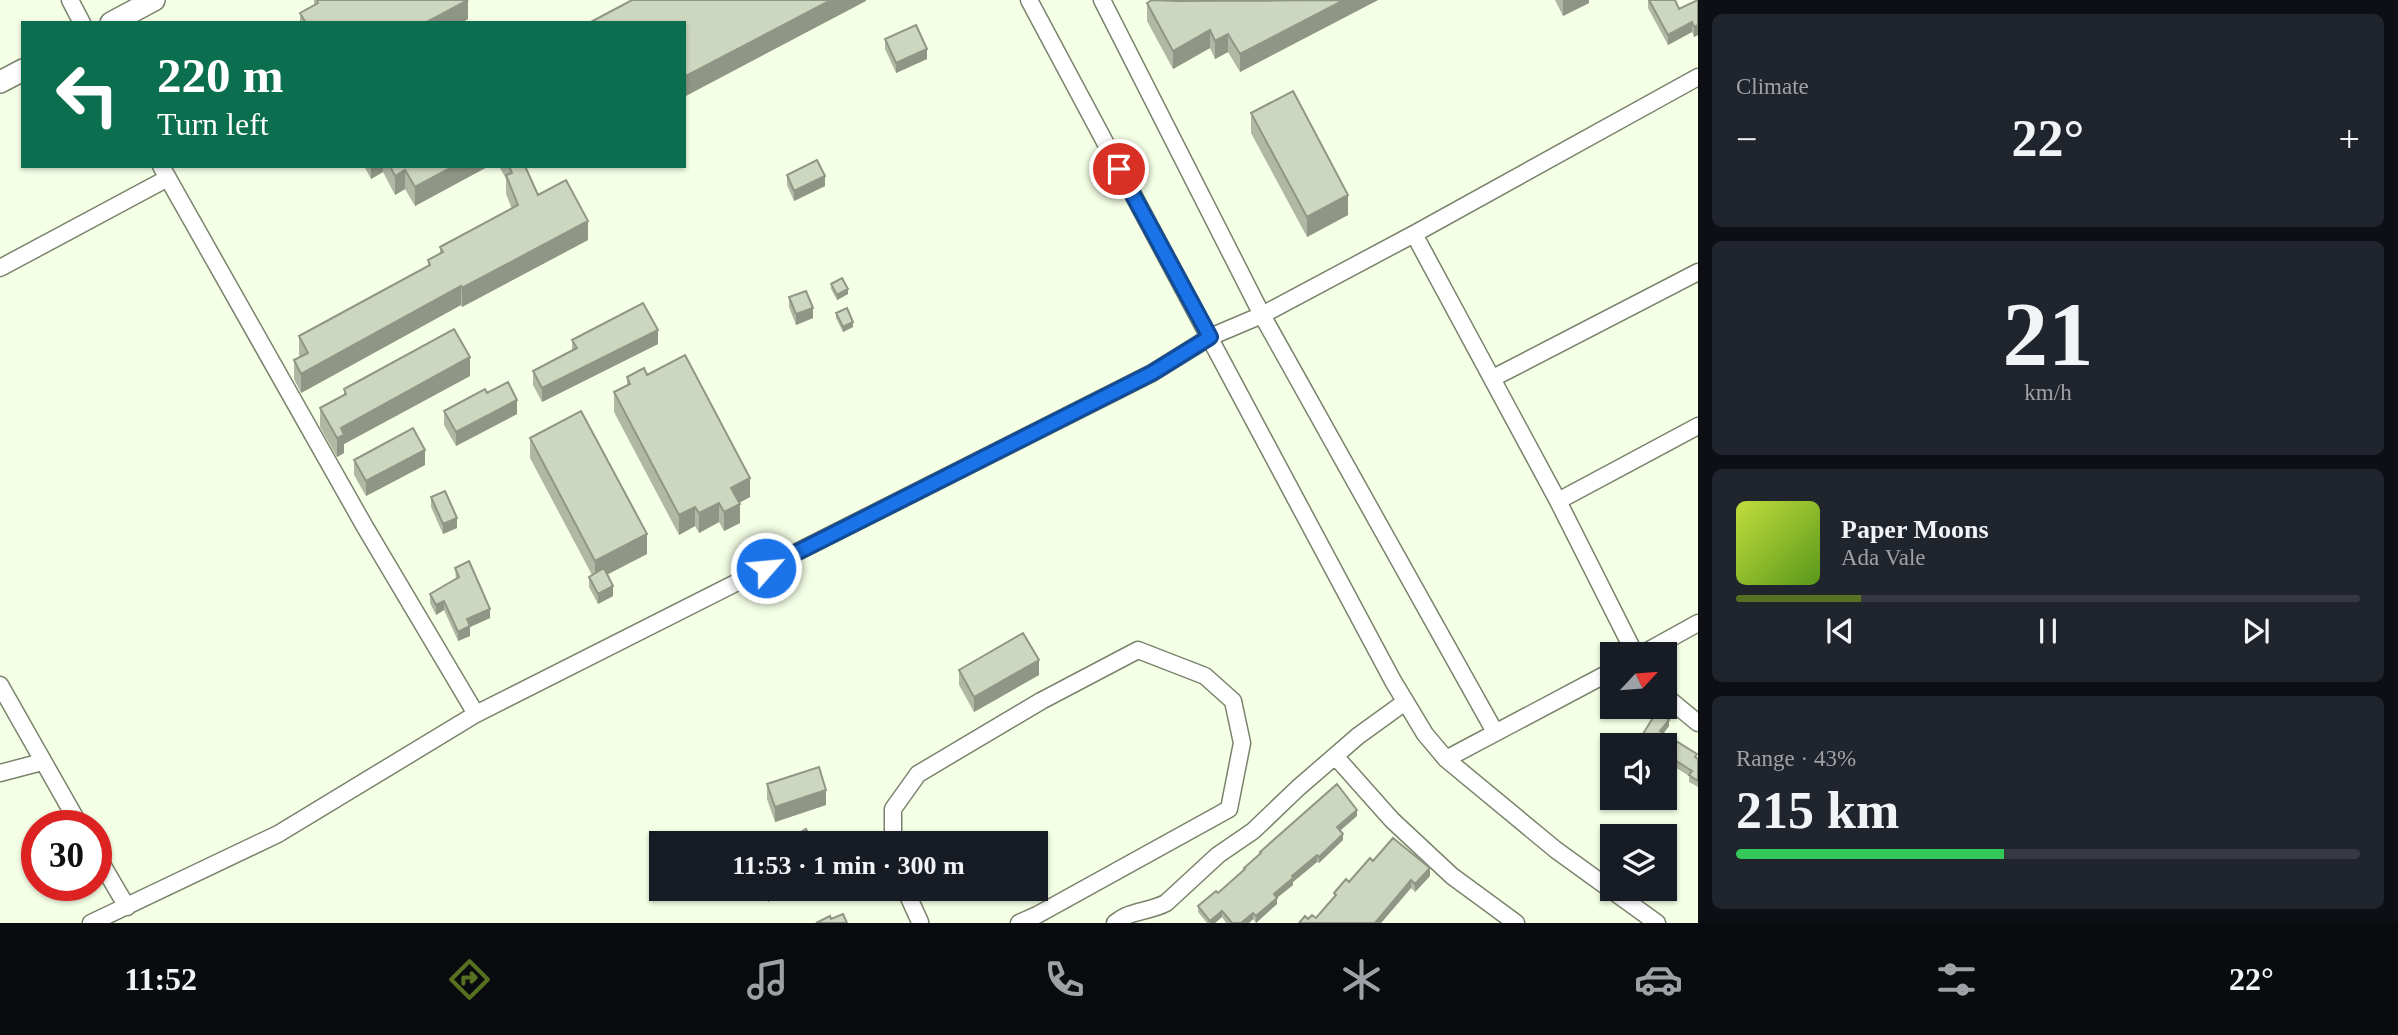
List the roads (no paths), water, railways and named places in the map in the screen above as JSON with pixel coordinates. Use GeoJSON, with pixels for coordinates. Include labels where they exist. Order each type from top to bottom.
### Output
{"type":"FeatureCollection","features":[{"type":"Feature","properties":{"kind":"street"},"geometry":{"type":"LineString","coordinates":[[70,0],[81,21]]}},
{"type":"Feature","properties":{"kind":"street"},"geometry":{"type":"LineString","coordinates":[[115,21],[154,0]]}},
{"type":"Feature","properties":{"kind":"street"},"geometry":{"type":"LineString","coordinates":[[1029,0],[1405,702],[1425,734],[1446,758],[1484,792],[1556,850],[1657,923]]}},
{"type":"Feature","properties":{"kind":"street"},"geometry":{"type":"LineString","coordinates":[[1102,0],[1262,314],[1495,732]]}},
{"type":"Feature","properties":{"kind":"street"},"geometry":{"type":"LineString","coordinates":[[0,82],[21,71]]}},
{"type":"Feature","properties":{"kind":"street"},"geometry":{"type":"LineString","coordinates":[[91,923],[278,834],[476,714],[1152,373],[1210,337],[1262,314],[1414,234],[1698,77]]}},
{"type":"Feature","properties":{"kind":"street"},"geometry":{"type":"LineString","coordinates":[[0,268],[165,172],[365,527],[476,714]]}},
{"type":"Feature","properties":{"kind":"street"},"geometry":{"type":"LineString","coordinates":[[1414,234],[1559,501],[1629,642]]}},
{"type":"Feature","properties":{"kind":"street"},"geometry":{"type":"LineString","coordinates":[[1493,378],[1698,272]]}},
{"type":"Feature","properties":{"kind":"street"},"geometry":{"type":"LineString","coordinates":[[1559,501],[1698,426]]}},
{"type":"Feature","properties":{"kind":"street"},"geometry":{"type":"LineString","coordinates":[[1664,642],[1698,623]]}},
{"type":"Feature","properties":{"kind":"street"},"geometry":{"type":"LineString","coordinates":[[893,831],[893,809],[918,774],[1041,701],[1138,650],[1205,676],[1233,701],[1242,743],[1229,809],[1018,923]]}},
{"type":"Feature","properties":{"kind":"street"},"geometry":{"type":"LineString","coordinates":[[1446,758],[1600,677]]}},
{"type":"Feature","properties":{"kind":"street"},"geometry":{"type":"LineString","coordinates":[[0,685],[70,810]]}},
{"type":"Feature","properties":{"kind":"street"},"geometry":{"type":"LineString","coordinates":[[1115,923],[1128,914],[1166,903],[1218,855],[1253,831],[1335,756],[1405,702]]}},
{"type":"Feature","properties":{"kind":"street"},"geometry":{"type":"LineString","coordinates":[[1677,706],[1698,723]]}},
{"type":"Feature","properties":{"kind":"street"},"geometry":{"type":"LineString","coordinates":[[1335,756],[1392,820],[1452,876],[1516,923]]}},
{"type":"Feature","properties":{"kind":"street"},"geometry":{"type":"LineString","coordinates":[[0,773],[42,762]]}},
{"type":"Feature","properties":{"kind":"street"},"geometry":{"type":"LineString","coordinates":[[112,881],[127,906]]}},
{"type":"Feature","properties":{"kind":"street"},"geometry":{"type":"LineString","coordinates":[[910,901],[920,923]]}}]}
